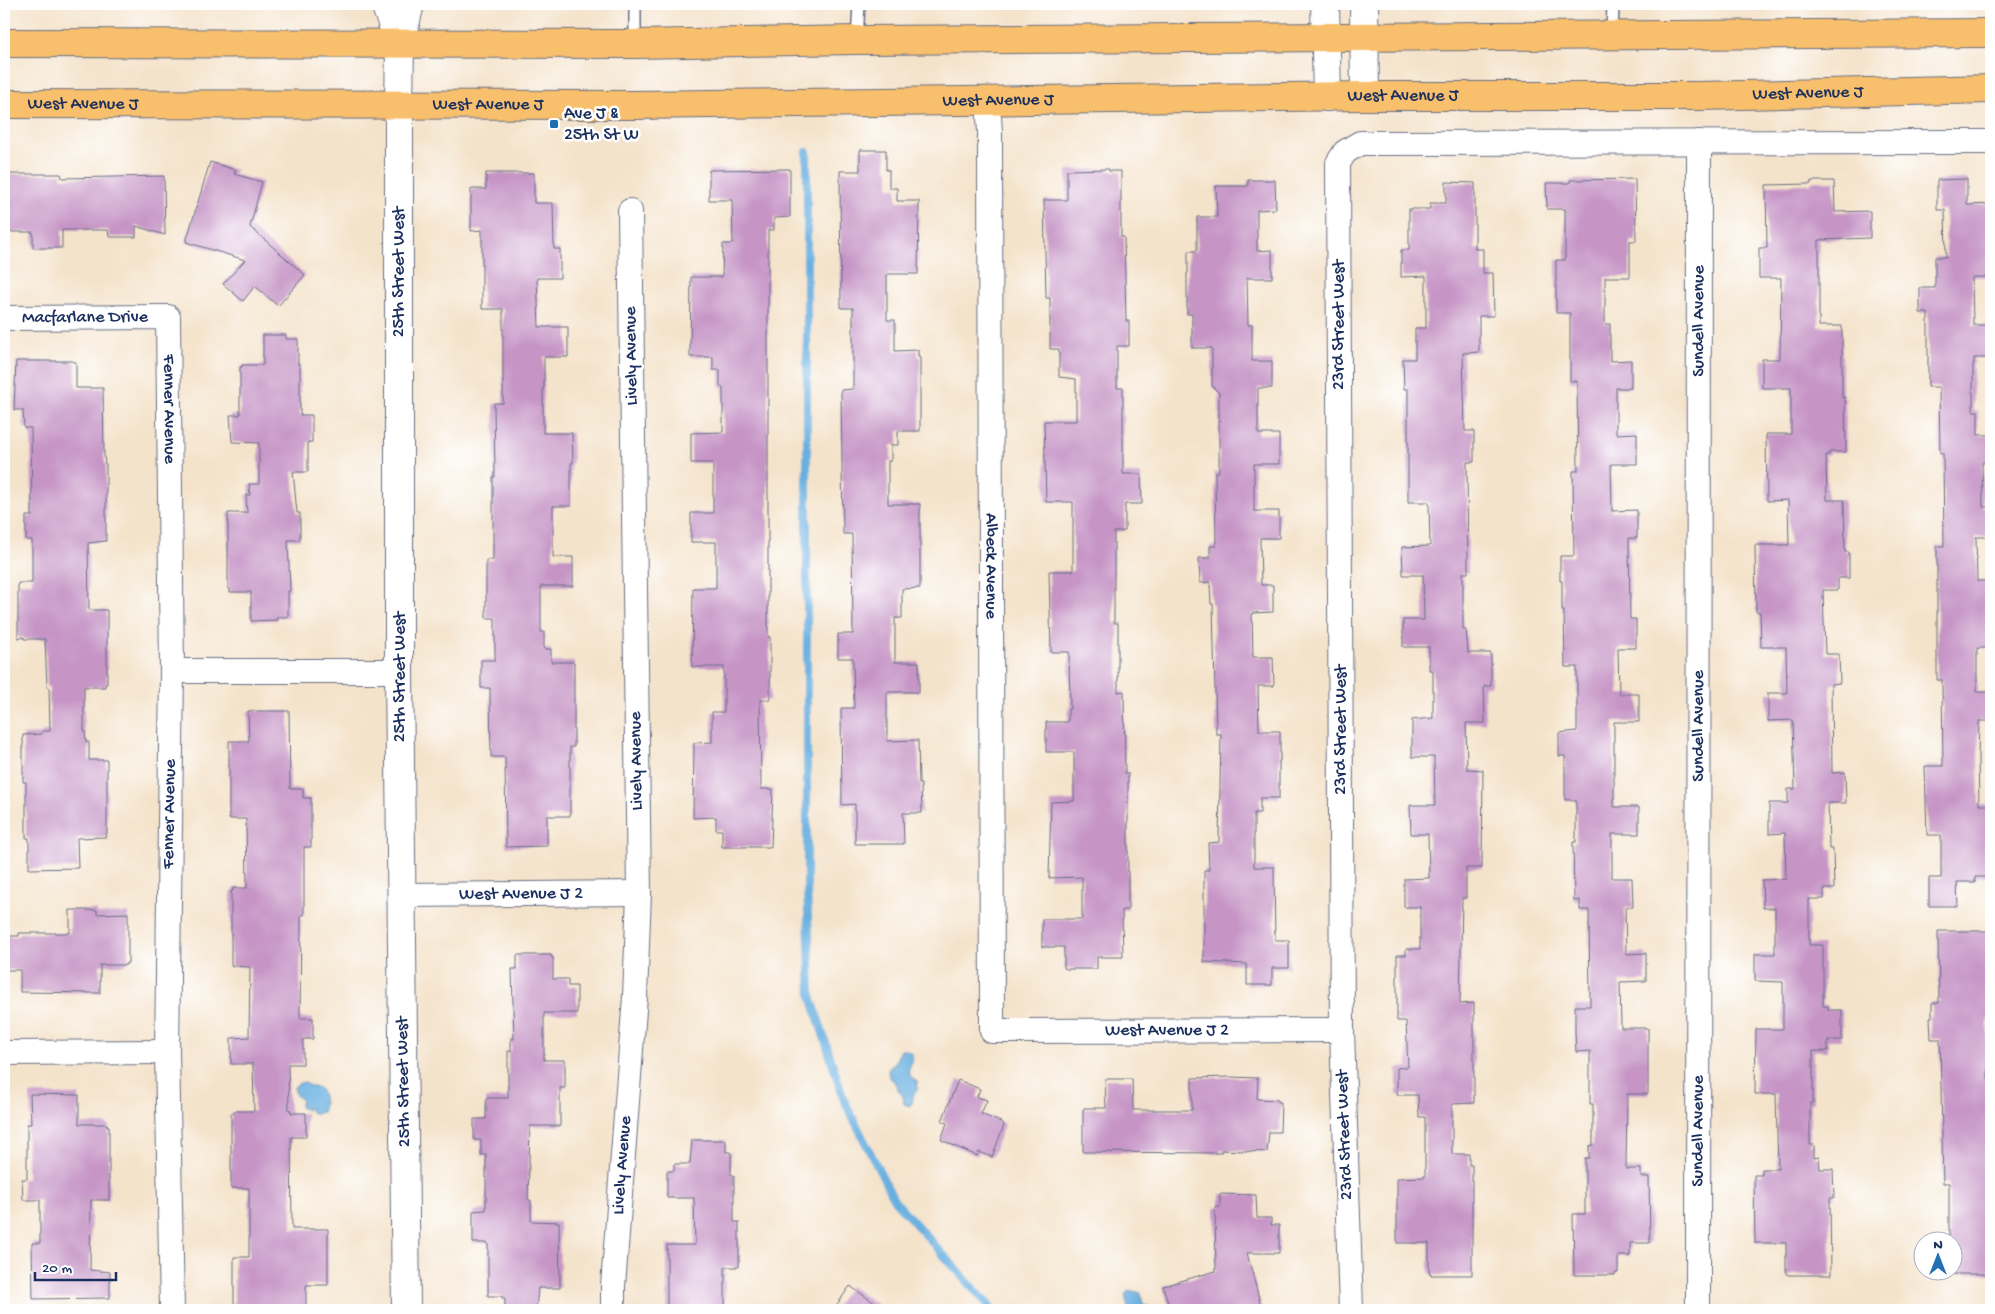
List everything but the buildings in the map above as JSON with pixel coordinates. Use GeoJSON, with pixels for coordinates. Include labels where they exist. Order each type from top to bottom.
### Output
{"type":"FeatureCollection","features":[{"type":"Feature","properties":{"kind":"main road"},"geometry":{"type":"LineString","coordinates":[[4,43],[636,44],[857,40],[1364,36],[1991,34]]}},
{"type":"Feature","properties":{"kind":"main road","name":"West Avenue J"},"geometry":{"type":"LineString","coordinates":[[4,104],[634,105],[1366,96],[1699,96],[1991,89]]}},
{"type":"Feature","properties":{"kind":"street","name":"25th Street West"},"geometry":{"type":"LineString","coordinates":[[385,4],[400,44]]}},
{"type":"Feature","properties":{"kind":"street","name":"25th Street West"},"geometry":{"type":"LineString","coordinates":[[406,1310],[399,671],[399,105],[400,44],[410,4]]}},
{"type":"Feature","properties":{"kind":"street"},"geometry":{"type":"LineString","coordinates":[[1325,4],[1327,97]]}},
{"type":"Feature","properties":{"kind":"street"},"geometry":{"type":"LineString","coordinates":[[1364,4],[1366,96]]}},
{"type":"Feature","properties":{"kind":"street","name":"Albeck Avenue"},"geometry":{"type":"LineString","coordinates":[[988,101],[990,132],[992,1031]]}},
{"type":"Feature","properties":{"kind":"street"},"geometry":{"type":"LineString","coordinates":[[1699,142],[1991,142]]}},
{"type":"Feature","properties":{"kind":"street","name":"23rd Street West"},"geometry":{"type":"LineString","coordinates":[[1351,1310],[1342,1030],[1338,163],[1345,152],[1360,144],[1699,142]]}},
{"type":"Feature","properties":{"kind":"street","name":"Sundell Avenue"},"geometry":{"type":"LineString","coordinates":[[1698,1310],[1699,142]]}},
{"type":"Feature","properties":{"kind":"street","name":"Lively Avenue"},"geometry":{"type":"LineString","coordinates":[[613,1310],[613,1286],[636,997],[639,893],[630,211]]}},
{"type":"Feature","properties":{"kind":"street","name":"Macfarlane Drive"},"geometry":{"type":"LineString","coordinates":[[4,318],[168,318]]}},
{"type":"Feature","properties":{"kind":"street","name":"Fenner Avenue"},"geometry":{"type":"LineString","coordinates":[[168,318],[172,671],[167,1052],[172,1310]]}},
{"type":"Feature","properties":{"kind":"street"},"geometry":{"type":"LineString","coordinates":[[172,671],[399,671]]}},
{"type":"Feature","properties":{"kind":"street","name":"West Avenue J 2"},"geometry":{"type":"LineString","coordinates":[[402,895],[639,893]]}},
{"type":"Feature","properties":{"kind":"street","name":"West Avenue J 2"},"geometry":{"type":"LineString","coordinates":[[992,1031],[1342,1030]]}},
{"type":"Feature","properties":{"kind":"street"},"geometry":{"type":"LineString","coordinates":[[4,1053],[167,1052]]}},
{"type":"Feature","properties":{"kind":"lane"},"geometry":{"type":"LineString","coordinates":[[635,4],[636,44]]}},
{"type":"Feature","properties":{"kind":"lane"},"geometry":{"type":"LineString","coordinates":[[857,40],[859,4]]}},
{"type":"Feature","properties":{"kind":"lane"},"geometry":{"type":"LineString","coordinates":[[1612,35],[1613,4]]}},
{"type":"Feature","properties":{"kind":"water"},"geometry":{"type":"Polygon","coordinates":[[[901,1050],[907,1050],[913,1056],[909,1073],[917,1082],[918,1089],[912,1097],[913,1101],[910,1106],[904,1104],[903,1096],[889,1077],[888,1070],[895,1062],[901,1050]]]}},
{"type":"Feature","properties":{"kind":"water"},"geometry":{"type":"Polygon","coordinates":[[[304,1082],[311,1087],[321,1090],[324,1100],[322,1112],[316,1114],[311,1112],[309,1108],[306,1110],[300,1107],[302,1100],[296,1095],[294,1087],[304,1082]]]}},
{"type":"Feature","properties":{"kind":"water"},"geometry":{"type":"Polygon","coordinates":[[[1129,1290],[1141,1293],[1143,1304],[1153,1308],[1157,1306],[1161,1310],[1126,1310],[1128,1308],[1125,1295],[1129,1290]]]}},
{"type":"Feature","properties":{"kind":"waterway"},"geometry":{"type":"LineString","coordinates":[[807,152],[807,887],[811,996],[844,1100],[894,1200],[993,1310]]}},
{"type":"Feature","properties":{"kind":"place","name":"Ave J & 25th St W"},"geometry":{"type":"Point","coordinates":[554,124]}}]}
